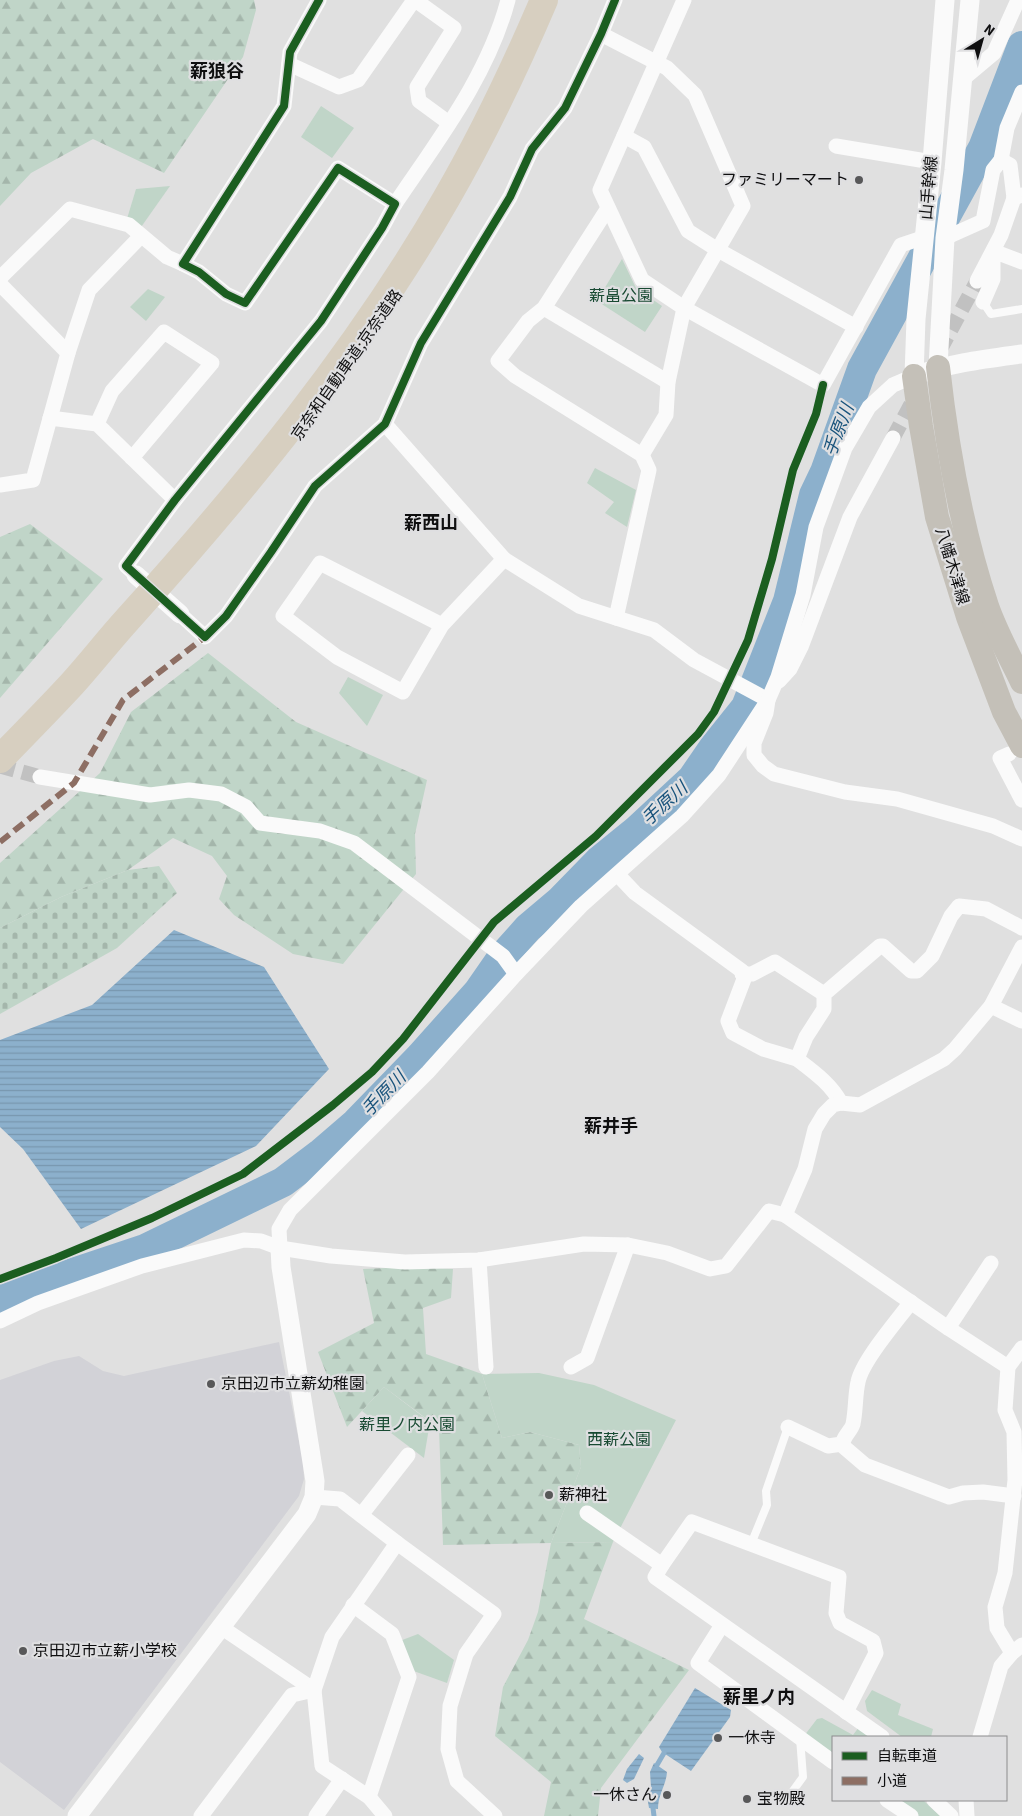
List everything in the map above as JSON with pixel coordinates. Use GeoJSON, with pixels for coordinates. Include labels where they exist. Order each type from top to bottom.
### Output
{"type":"FeatureCollection","features":[{"type":"Feature","properties":{"kind":"highway","name":"京奈和自動車道;京奈道路"},"geometry":{"type":"LineString","coordinates":[[0,759],[72,684],[208,529],[284,436],[389,290],[445,199],[475,145],[514,69],[544,0]]}},
{"type":"Feature","properties":{"kind":"highway","name":"京奈和自動車道;京奈道路"},"geometry":{"type":"LineString","coordinates":[[72,684],[132,628],[222,528],[293,443],[353,361],[398,295],[454,204],[522,74],[556,0]]}},
{"type":"Feature","properties":{"kind":"main road","name":"八幡木津線"},"geometry":{"type":"LineString","coordinates":[[938,367],[944,418],[960,514],[987,607],[1022,682]]}},
{"type":"Feature","properties":{"kind":"main road","name":"八幡木津線"},"geometry":{"type":"LineString","coordinates":[[914,376],[937,517],[968,617],[1004,712],[1016,750]]}},
{"type":"Feature","properties":{"kind":"street"},"geometry":{"type":"LineString","coordinates":[[183,264],[284,106],[290,52],[319,0]]}},
{"type":"Feature","properties":{"kind":"street"},"geometry":{"type":"LineString","coordinates":[[289,64],[339,87],[358,80],[415,0],[454,28],[417,87],[419,101],[449,123]]}},
{"type":"Feature","properties":{"kind":"street"},"geometry":{"type":"LineString","coordinates":[[508,0],[501,26],[479,75],[321,321],[175,500],[126,566],[205,637],[231,608],[315,486],[385,424],[421,343],[510,196],[532,149],[565,108],[601,34],[615,0]]}},
{"type":"Feature","properties":{"kind":"street"},"geometry":{"type":"LineString","coordinates":[[684,0],[600,190],[642,280],[684,308],[822,386],[902,245],[925,237]]}},
{"type":"Feature","properties":{"kind":"street","name":"山手幹線"},"geometry":{"type":"LineString","coordinates":[[914,376],[916,319],[932,162],[945,0]]}},
{"type":"Feature","properties":{"kind":"street","name":"山手幹線"},"geometry":{"type":"LineString","coordinates":[[938,367],[943,272],[970,0]]}},
{"type":"Feature","properties":{"kind":"street"},"geometry":{"type":"LineString","coordinates":[[963,79],[994,53],[1018,0]]}},
{"type":"Feature","properties":{"kind":"street"},"geometry":{"type":"LineString","coordinates":[[601,34],[667,68],[694,95],[743,206],[684,308],[668,382],[666,416],[642,455]]}},
{"type":"Feature","properties":{"kind":"street"},"geometry":{"type":"LineString","coordinates":[[946,238],[983,221],[993,170],[1001,160],[1007,128],[1022,92]]}},
{"type":"Feature","properties":{"kind":"street"},"geometry":{"type":"LineString","coordinates":[[624,136],[644,147],[688,231],[718,250],[856,327]]}},
{"type":"Feature","properties":{"kind":"street"},"geometry":{"type":"LineString","coordinates":[[836,146],[932,162]]}},
{"type":"Feature","properties":{"kind":"street"},"geometry":{"type":"LineString","coordinates":[[977,281],[1018,197],[1010,165],[1001,160]]}},
{"type":"Feature","properties":{"kind":"street"},"geometry":{"type":"LineString","coordinates":[[0,278],[70,209],[129,225],[167,257],[199,272],[226,294],[245,303],[338,168],[395,204]]}},
{"type":"Feature","properties":{"kind":"street"},"geometry":{"type":"LineString","coordinates":[[608,208],[544,308],[528,321],[498,361],[515,376],[642,455],[649,470],[616,618]]}},
{"type":"Feature","properties":{"kind":"street"},"geometry":{"type":"LineString","coordinates":[[0,485],[33,480],[68,353],[89,290],[141,236]]}},
{"type":"Feature","properties":{"kind":"street"},"geometry":{"type":"LineString","coordinates":[[993,251],[1022,262]]}},
{"type":"Feature","properties":{"kind":"street"},"geometry":{"type":"LineString","coordinates":[[983,302],[993,279],[993,251]]}},
{"type":"Feature","properties":{"kind":"street"},"geometry":{"type":"LineString","coordinates":[[0,284],[68,353]]}},
{"type":"Feature","properties":{"kind":"street"},"geometry":{"type":"LineString","coordinates":[[544,308],[668,382]]}},
{"type":"Feature","properties":{"kind":"street"},"geometry":{"type":"LineString","coordinates":[[97,424],[112,391],[164,332],[212,363],[132,458]]}},
{"type":"Feature","properties":{"kind":"street"},"geometry":{"type":"LineString","coordinates":[[774,686],[803,595],[816,527],[845,448],[869,407],[893,385],[938,367],[1022,354]]}},
{"type":"Feature","properties":{"kind":"street"},"geometry":{"type":"LineString","coordinates":[[50,418],[97,424],[175,500]]}},
{"type":"Feature","properties":{"kind":"street"},"geometry":{"type":"LineString","coordinates":[[385,424],[504,559],[578,606],[654,630],[694,660],[764,699]]}},
{"type":"Feature","properties":{"kind":"street"},"geometry":{"type":"LineString","coordinates":[[77,1816],[307,1514],[314,1497],[315,1481],[281,1267],[279,1229],[290,1210],[428,1072],[516,974],[581,906],[682,816],[719,775],[764,699],[790,669],[801,647],[850,517],[893,438]]}},
{"type":"Feature","properties":{"kind":"street"},"geometry":{"type":"LineString","coordinates":[[442,624],[320,563],[283,616],[337,656],[403,692],[442,624],[504,559]]}},
{"type":"Feature","properties":{"kind":"street"},"geometry":{"type":"LineString","coordinates":[[764,699],[766,713],[754,743],[754,755],[774,774],[845,792],[897,799],[993,826],[1022,839]]}},
{"type":"Feature","properties":{"kind":"street"},"geometry":{"type":"LineString","coordinates":[[1016,750],[1000,758],[1022,800]]}},
{"type":"Feature","properties":{"kind":"street"},"geometry":{"type":"LineString","coordinates":[[40,777],[150,795],[188,790],[221,794],[246,807],[260,823],[320,830],[354,843],[503,956],[516,974]]}},
{"type":"Feature","properties":{"kind":"street"},"geometry":{"type":"LineString","coordinates":[[618,875],[635,893],[742,971],[744,979],[735,998],[728,1021],[733,1033],[763,1049],[797,1059],[820,1076],[836,1094],[841,1103]]}},
{"type":"Feature","properties":{"kind":"street"},"geometry":{"type":"LineString","coordinates":[[797,1059],[806,1037],[824,1009],[824,994],[880,946],[883,946],[911,971],[916,971],[932,956],[951,916],[959,906],[986,909],[1022,928]]}},
{"type":"Feature","properties":{"kind":"street"},"geometry":{"type":"LineString","coordinates":[[785,1215],[805,1170],[815,1129],[824,1114],[833,1105],[841,1103],[860,1105],[944,1059],[955,1049],[991,1006],[1022,947]]}},
{"type":"Feature","properties":{"kind":"street"},"geometry":{"type":"LineString","coordinates":[[742,974],[752,974],[775,962],[824,994]]}},
{"type":"Feature","properties":{"kind":"street"},"geometry":{"type":"LineString","coordinates":[[991,1006],[1022,1021]]}},
{"type":"Feature","properties":{"kind":"street"},"geometry":{"type":"LineString","coordinates":[[0,1320],[38,1303],[142,1266],[244,1240],[261,1241],[280,1248],[331,1256],[405,1262],[479,1260],[584,1244],[628,1245],[667,1254],[710,1269],[726,1266],[769,1211],[785,1215],[948,1328],[1008,1367]]}},
{"type":"Feature","properties":{"kind":"street"},"geometry":{"type":"LineString","coordinates":[[571,1367],[587,1358],[628,1245]]}},
{"type":"Feature","properties":{"kind":"street"},"geometry":{"type":"LineString","coordinates":[[479,1260],[486,1367]]}},
{"type":"Feature","properties":{"kind":"street"},"geometry":{"type":"LineString","coordinates":[[948,1328],[991,1263]]}},
{"type":"Feature","properties":{"kind":"street"},"geometry":{"type":"LineString","coordinates":[[842,1444],[852,1426],[858,1381],[862,1368],[911,1302]]}},
{"type":"Feature","properties":{"kind":"street"},"geometry":{"type":"LineString","coordinates":[[980,1736],[1001,1666],[1017,1649],[997,1628],[995,1607],[1005,1573],[1014,1496],[1019,1482],[1014,1432],[1006,1410],[1008,1367],[1022,1348]]}},
{"type":"Feature","properties":{"kind":"street"},"geometry":{"type":"LineString","coordinates":[[788,1428],[828,1446],[842,1444]]}},
{"type":"Feature","properties":{"kind":"street"},"geometry":{"type":"LineString","coordinates":[[842,1444],[865,1465],[949,1497],[963,1493],[983,1492],[1014,1496]]}},
{"type":"Feature","properties":{"kind":"street"},"geometry":{"type":"LineString","coordinates":[[361,1515],[408,1455]]}},
{"type":"Feature","properties":{"kind":"street"},"geometry":{"type":"LineString","coordinates":[[314,1497],[340,1499],[494,1614],[466,1654],[450,1706],[448,1749],[457,1781],[494,1816]]}},
{"type":"Feature","properties":{"kind":"street"},"geometry":{"type":"LineString","coordinates":[[587,1513],[662,1565]]}},
{"type":"Feature","properties":{"kind":"street"},"geometry":{"type":"LineString","coordinates":[[846,1712],[876,1653],[873,1641],[840,1622],[836,1613],[839,1577],[692,1522],[655,1577],[722,1625],[846,1712],[881,1736]]}},
{"type":"Feature","properties":{"kind":"street"},"geometry":{"type":"LineString","coordinates":[[385,1816],[369,1797],[322,1766],[314,1690],[332,1637],[397,1543]]}},
{"type":"Feature","properties":{"kind":"street"},"geometry":{"type":"LineString","coordinates":[[353,1605],[392,1634],[409,1677],[369,1797]]}},
{"type":"Feature","properties":{"kind":"street"},"geometry":{"type":"LineString","coordinates":[[722,1625],[698,1663],[832,1761]]}},
{"type":"Feature","properties":{"kind":"street"},"geometry":{"type":"LineString","coordinates":[[221,1627],[314,1690]]}},
{"type":"Feature","properties":{"kind":"street"},"geometry":{"type":"LineString","coordinates":[[201,1816],[292,1695],[314,1690]]}},
{"type":"Feature","properties":{"kind":"street"},"geometry":{"type":"LineString","coordinates":[[316,1816],[342,1779]]}},
{"type":"Feature","properties":{"kind":"street"},"geometry":{"type":"LineString","coordinates":[[888,1801],[911,1816]]}},
{"type":"Feature","properties":{"kind":"street"},"geometry":{"type":"LineString","coordinates":[[935,1801],[951,1816]]}},
{"type":"Feature","properties":{"kind":"street"},"geometry":{"type":"LineString","coordinates":[[966,1801],[967,1816]]}},
{"type":"Feature","properties":{"kind":"lane"},"geometry":{"type":"LineString","coordinates":[[983,302],[991,314],[1022,309]]}},
{"type":"Feature","properties":{"kind":"lane"},"geometry":{"type":"LineString","coordinates":[[751,1544],[767,1505],[766,1490],[788,1428]]}},
{"type":"Feature","properties":{"kind":"lane"},"geometry":{"type":"LineString","coordinates":[[787,1799],[803,1777],[800,1738]]}},
{"type":"Feature","properties":{"kind":"shaded area"},"geometry":{"type":"Polygon","coordinates":[[[279,1342],[303,1461],[304,1479],[299,1496],[64,1810],[0,1762],[0,1380],[54,1361],[79,1356],[103,1371],[124,1376],[279,1342]]]}},
{"type":"Feature","properties":{"kind":"green space"},"geometry":{"type":"Polygon","coordinates":[[[0,0],[254,0],[256,10],[243,57],[164,173],[93,139],[31,173],[0,206],[0,0]]]}},
{"type":"Feature","properties":{"kind":"green space"},"geometry":{"type":"Polygon","coordinates":[[[321,106],[354,128],[332,158],[301,137],[321,106]]]}},
{"type":"Feature","properties":{"kind":"green space"},"geometry":{"type":"Polygon","coordinates":[[[170,186],[139,230],[126,222],[136,189],[170,186]]]}},
{"type":"Feature","properties":{"kind":"green space","name":"薪畠公園"},"geometry":{"type":"Polygon","coordinates":[[[622,259],[636,288],[662,306],[645,332],[597,301],[622,259]]]}},
{"type":"Feature","properties":{"kind":"green space"},"geometry":{"type":"Polygon","coordinates":[[[148,289],[165,297],[146,321],[130,307],[148,289]]]}},
{"type":"Feature","properties":{"kind":"green space"},"geometry":{"type":"Polygon","coordinates":[[[595,468],[636,490],[627,527],[605,513],[614,502],[587,483],[595,468]]]}},
{"type":"Feature","properties":{"kind":"green space"},"geometry":{"type":"Polygon","coordinates":[[[30,524],[103,579],[0,698],[0,537],[30,524]]]}},
{"type":"Feature","properties":{"kind":"green space"},"geometry":{"type":"Polygon","coordinates":[[[208,653],[296,722],[427,780],[415,834],[416,874],[343,964],[293,954],[234,915],[219,899],[227,876],[212,856],[173,838],[128,870],[61,897],[0,928],[0,863],[100,773],[131,712],[208,653]]]}},
{"type":"Feature","properties":{"kind":"green space"},"geometry":{"type":"Polygon","coordinates":[[[348,677],[383,695],[367,726],[339,693],[348,677]]]}},
{"type":"Feature","properties":{"kind":"green space"},"geometry":{"type":"Polygon","coordinates":[[[159,866],[177,893],[117,948],[0,1014],[0,928],[61,897],[128,870],[159,866]]]}},
{"type":"Feature","properties":{"kind":"green space"},"geometry":{"type":"Polygon","coordinates":[[[410,1267],[453,1269],[451,1298],[423,1308],[426,1354],[482,1374],[502,1438],[530,1432],[579,1445],[581,1467],[551,1543],[443,1545],[439,1428],[384,1387],[347,1427],[318,1352],[374,1323],[363,1269],[410,1267]]]}},
{"type":"Feature","properties":{"kind":"green space","name":"西薪公園"},"geometry":{"type":"Polygon","coordinates":[[[539,1373],[594,1385],[676,1420],[613,1542],[551,1543],[581,1467],[579,1445],[530,1432],[502,1438],[482,1374],[539,1373]]]}},
{"type":"Feature","properties":{"kind":"green space","name":"薪里ノ内公園"},"geometry":{"type":"Polygon","coordinates":[[[384,1387],[430,1422],[424,1458],[362,1411],[384,1387]]]}},
{"type":"Feature","properties":{"kind":"green space"},"geometry":{"type":"Polygon","coordinates":[[[613,1542],[584,1619],[689,1670],[601,1788],[598,1816],[544,1816],[551,1782],[495,1736],[503,1687],[528,1640],[538,1612],[551,1543],[613,1542]]]}},
{"type":"Feature","properties":{"kind":"green space"},"geometry":{"type":"Polygon","coordinates":[[[418,1634],[454,1660],[447,1683],[408,1669],[397,1642],[418,1634]]]}},
{"type":"Feature","properties":{"kind":"green space"},"geometry":{"type":"Polygon","coordinates":[[[872,1690],[901,1704],[898,1715],[933,1729],[931,1736],[901,1736],[867,1711],[865,1701],[872,1690]]]}},
{"type":"Feature","properties":{"kind":"green space"},"geometry":{"type":"Polygon","coordinates":[[[822,1718],[853,1735],[859,1727],[872,1736],[832,1736],[832,1757],[804,1736],[817,1719],[822,1718]]]}},
{"type":"Feature","properties":{"kind":"green space"},"geometry":{"type":"Polygon","coordinates":[[[896,1801],[924,1801],[940,1816],[918,1816],[896,1801]]]}},
{"type":"Feature","properties":{"kind":"water"},"geometry":{"type":"Polygon","coordinates":[[[174,930],[264,967],[329,1069],[256,1146],[81,1229],[23,1149],[0,1127],[0,1040],[92,1005],[174,930]]]}},
{"type":"Feature","properties":{"kind":"water"},"geometry":{"type":"Polygon","coordinates":[[[695,1688],[731,1710],[730,1717],[691,1771],[662,1752],[659,1747],[695,1688]]]}},
{"type":"Feature","properties":{"kind":"water"},"geometry":{"type":"Polygon","coordinates":[[[639,1754],[644,1758],[634,1779],[627,1783],[623,1780],[627,1769],[639,1754]]]}},
{"type":"Feature","properties":{"kind":"water"},"geometry":{"type":"Polygon","coordinates":[[[654,1763],[667,1772],[658,1809],[649,1808],[647,1796],[651,1787],[650,1772],[654,1763]]]}},
{"type":"Feature","properties":{"kind":"waterway","name":"手原川"},"geometry":{"type":"LineString","coordinates":[[0,1300],[34,1286],[145,1249],[283,1182],[356,1123],[420,1057],[478,992],[503,956],[528,928],[560,901],[599,861],[636,831],[692,779],[714,747],[746,707],[788,601],[814,495],[825,472],[862,369],[983,148],[1022,46]]}},
{"type":"Feature","properties":{"kind":"waterway"},"geometry":{"type":"LineString","coordinates":[[657,1765],[664,1753]]}},
{"type":"Feature","properties":{"kind":"waterway"},"geometry":{"type":"LineString","coordinates":[[653,1808],[654,1816]]}},
{"type":"Feature","properties":{"kind":"tunnel"},"geometry":{"type":"LineString","coordinates":[[940,350],[977,281]]}},
{"type":"Feature","properties":{"kind":"tunnel"},"geometry":{"type":"LineString","coordinates":[[893,438],[916,395]]}},
{"type":"Feature","properties":{"kind":"tunnel"},"geometry":{"type":"LineString","coordinates":[[0,766],[40,777]]}},
{"type":"Feature","properties":{"kind":"marked path"},"geometry":{"type":"LineString","coordinates":[[0,842],[74,783],[123,700],[205,637]]}},
{"type":"Feature","properties":{"kind":"cycle path"},"geometry":{"type":"LineString","coordinates":[[319,0],[290,52],[284,106],[183,264],[199,272],[226,294],[245,303],[338,168],[395,204],[382,228],[321,321],[175,500],[126,566],[205,637],[226,616],[315,486],[385,424],[421,343],[510,197],[532,149],[565,108],[601,34],[615,0]]}},
{"type":"Feature","properties":{"kind":"cycle path"},"geometry":{"type":"LineString","coordinates":[[0,1279],[152,1218],[243,1174],[333,1105],[372,1072],[403,1039],[494,922],[596,836],[698,734],[714,712],[748,640],[772,559],[793,470],[816,414],[823,385]]}},
{"type":"Feature","properties":{"kind":"place","name":"ファミリーマート"},"geometry":{"type":"Point","coordinates":[859,180]}},
{"type":"Feature","properties":{"kind":"place","name":"京田辺市立薪幼稚園"},"geometry":{"type":"Point","coordinates":[211,1384]}},
{"type":"Feature","properties":{"kind":"place","name":"薪神社"},"geometry":{"type":"Point","coordinates":[549,1495]}},
{"type":"Feature","properties":{"kind":"place","name":"京田辺市立薪小学校"},"geometry":{"type":"Point","coordinates":[23,1651]}},
{"type":"Feature","properties":{"kind":"place","name":"一休寺"},"geometry":{"type":"Point","coordinates":[718,1738]}},
{"type":"Feature","properties":{"kind":"place","name":"一休さん"},"geometry":{"type":"Point","coordinates":[667,1795]}},
{"type":"Feature","properties":{"kind":"place","name":"宝物殿"},"geometry":{"type":"Point","coordinates":[747,1799]}},
{"type":"Feature","properties":{"kind":"district","name":"薪狼谷"},"geometry":{"type":"Point","coordinates":[217,71]}},
{"type":"Feature","properties":{"kind":"district","name":"薪西山"},"geometry":{"type":"Point","coordinates":[431,523]}},
{"type":"Feature","properties":{"kind":"district","name":"薪井手"},"geometry":{"type":"Point","coordinates":[611,1126]}},
{"type":"Feature","properties":{"kind":"district","name":"薪里ノ内"},"geometry":{"type":"Point","coordinates":[759,1697]}}]}
